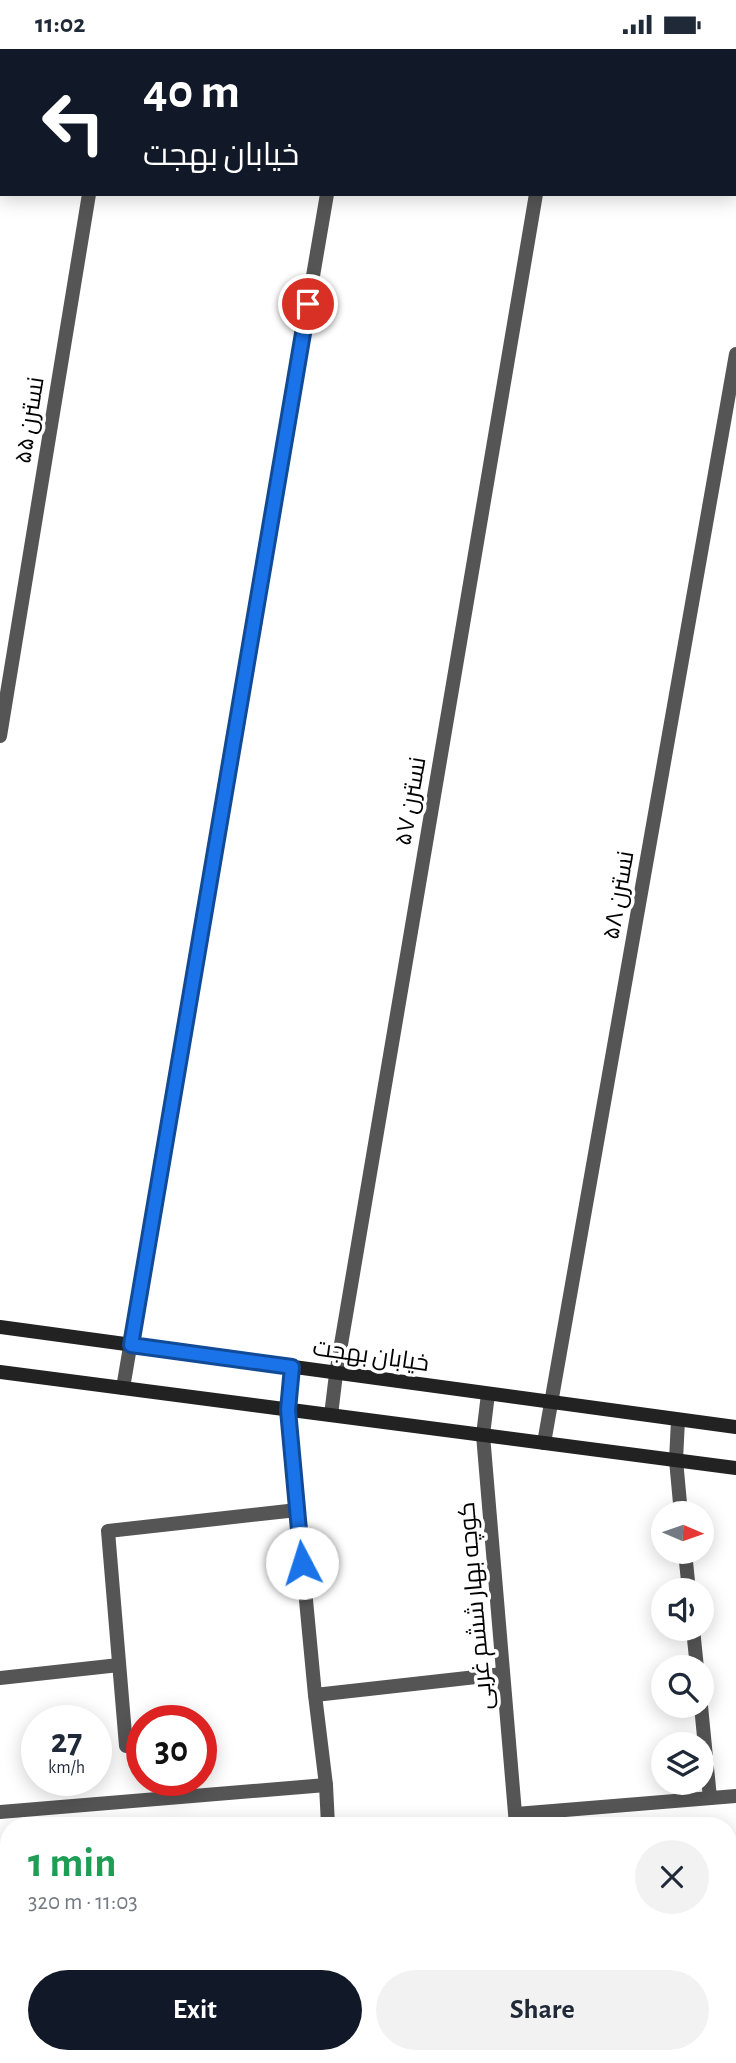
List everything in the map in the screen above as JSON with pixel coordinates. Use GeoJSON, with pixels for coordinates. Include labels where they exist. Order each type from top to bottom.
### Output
{"type":"FeatureCollection","features":[{"type":"Feature","properties":{"kind":"street","name":"نسترن ۵۵"},"geometry":{"type":"LineString","coordinates":[[0,736],[89,196]]}},
{"type":"Feature","properties":{"kind":"street"},"geometry":{"type":"LineString","coordinates":[[123,1388],[327,196]]}},
{"type":"Feature","properties":{"kind":"street","name":"نسترن ۵۷"},"geometry":{"type":"LineString","coordinates":[[331,1415],[536,196]]}},
{"type":"Feature","properties":{"kind":"street","name":"نسترن ۵۸"},"geometry":{"type":"LineString","coordinates":[[544,1443],[736,354]]}},
{"type":"Feature","properties":{"kind":"street","name":"خیابان بهجت"},"geometry":{"type":"LineString","coordinates":[[0,1327],[736,1427]]}},
{"type":"Feature","properties":{"kind":"street"},"geometry":{"type":"LineString","coordinates":[[292,1367],[288,1410],[328,1817]]}},
{"type":"Feature","properties":{"kind":"street"},"geometry":{"type":"LineString","coordinates":[[0,1372],[736,1468]]}},
{"type":"Feature","properties":{"kind":"street","name":"کوچه بهار ششم غربی"},"geometry":{"type":"LineString","coordinates":[[488,1394],[483,1435],[516,1817]]}},
{"type":"Feature","properties":{"kind":"street"},"geometry":{"type":"LineString","coordinates":[[678,1420],[676,1460],[680,1501]]}},
{"type":"Feature","properties":{"kind":"street"},"geometry":{"type":"LineString","coordinates":[[126,1746],[108,1531],[298,1510]]}},
{"type":"Feature","properties":{"kind":"street"},"geometry":{"type":"LineString","coordinates":[[0,1678],[119,1665]]}},
{"type":"Feature","properties":{"kind":"street"},"geometry":{"type":"LineString","coordinates":[[315,1695],[503,1674]]}},
{"type":"Feature","properties":{"kind":"street"},"geometry":{"type":"LineString","coordinates":[[702,1718],[710,1798]]}},
{"type":"Feature","properties":{"kind":"street"},"geometry":{"type":"LineString","coordinates":[[0,1812],[326,1785]]}},
{"type":"Feature","properties":{"kind":"street"},"geometry":{"type":"LineString","coordinates":[[542,1817],[736,1796]]}},
{"type":"Feature","properties":{"kind":"route"},"geometry":{"type":"LineString","coordinates":[[302,1563],[288,1410],[292,1367],[131,1345],[308,304]]}}]}
